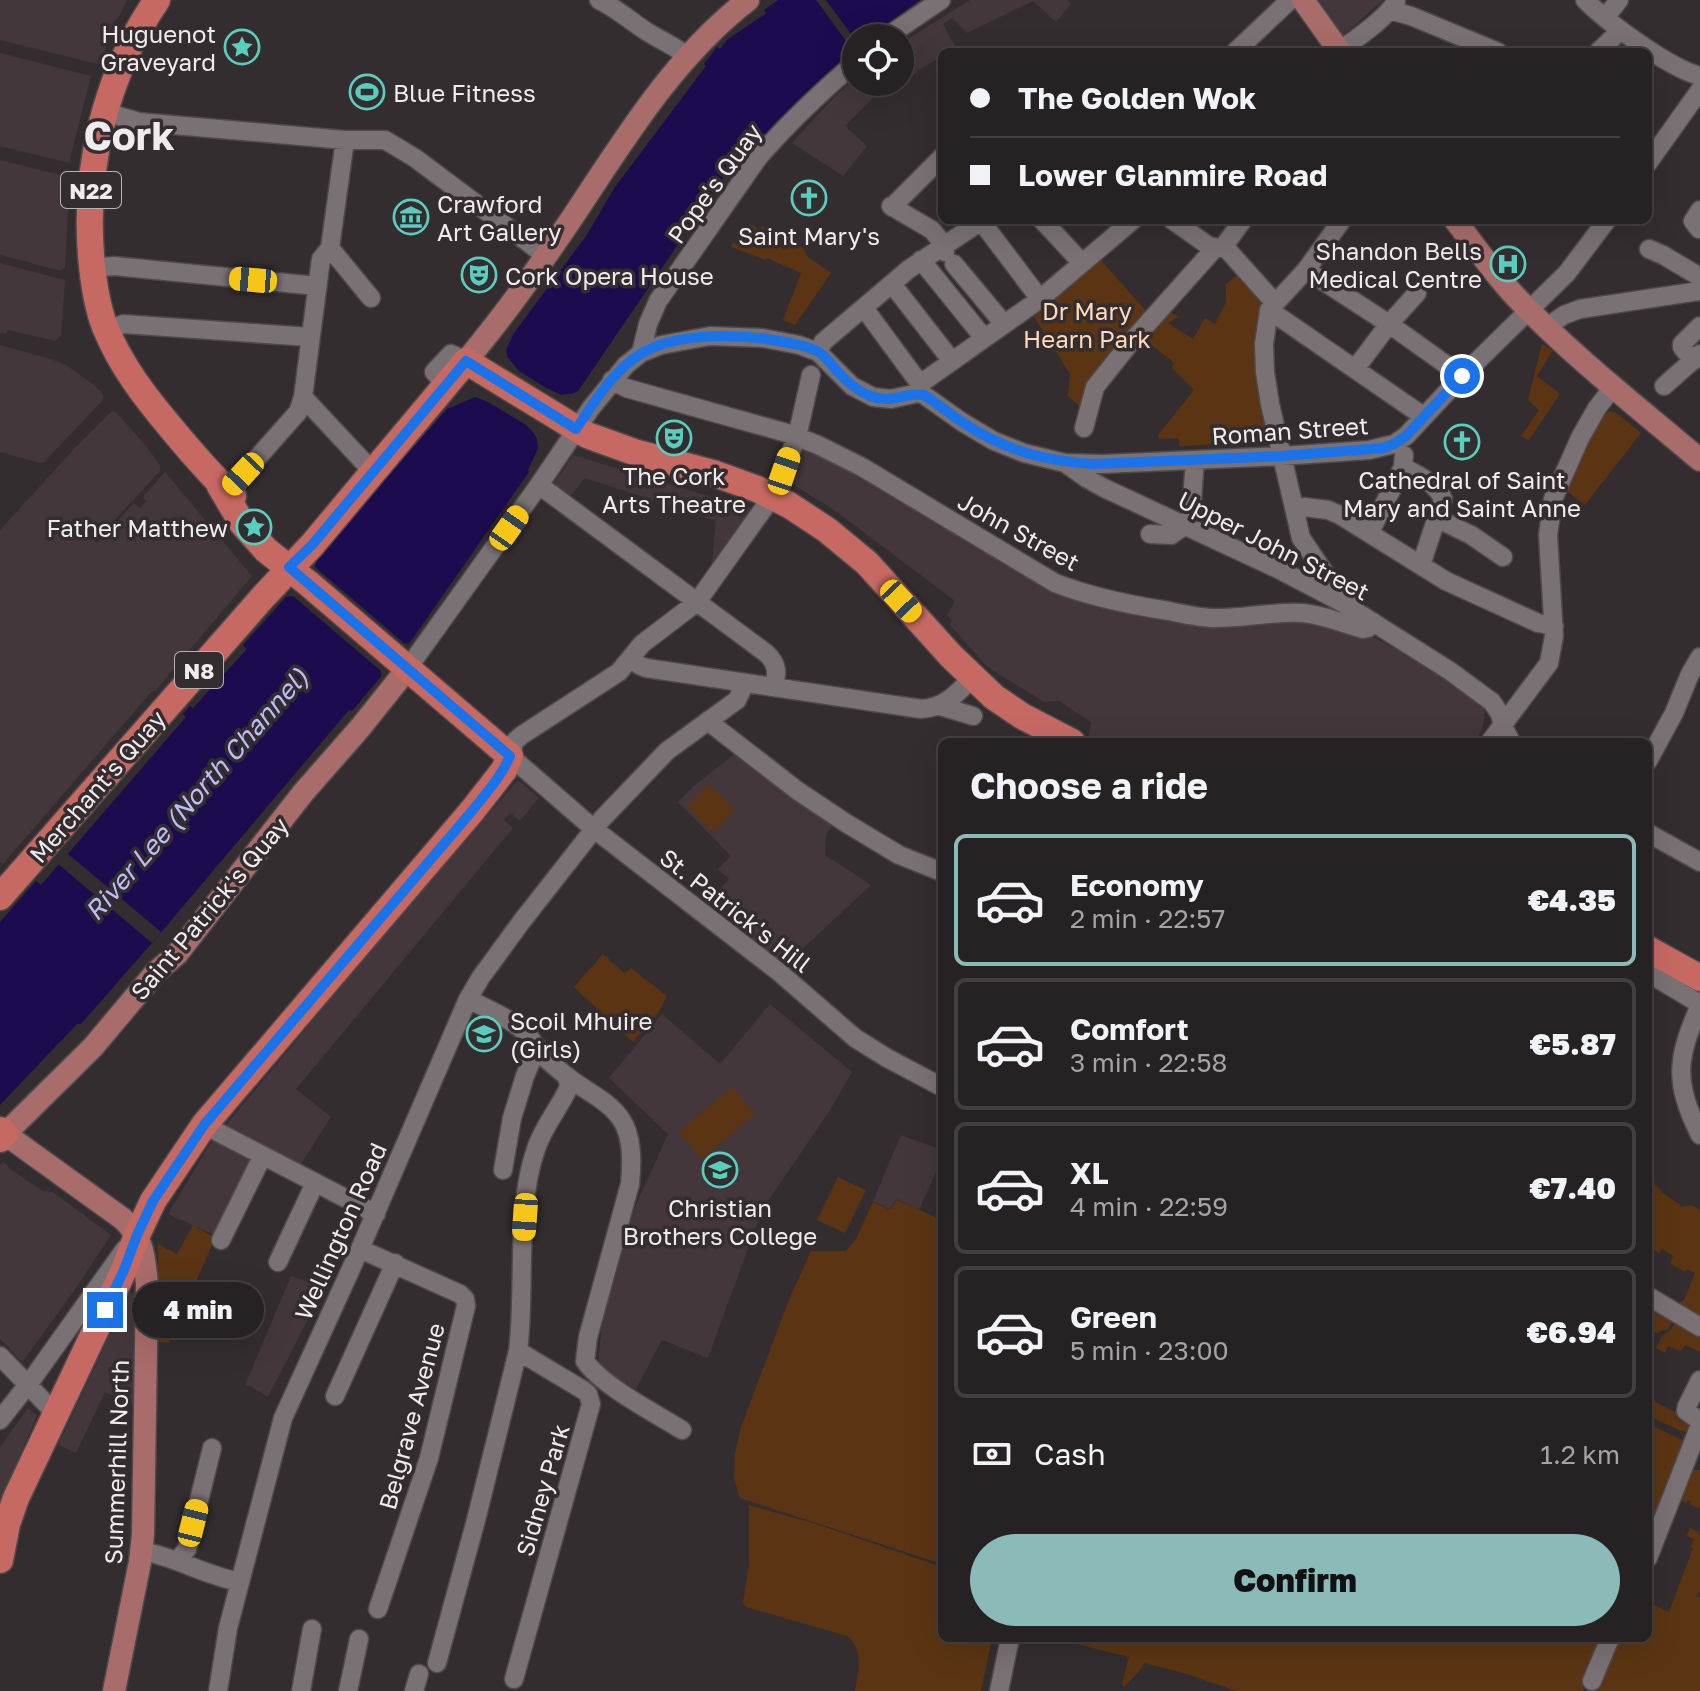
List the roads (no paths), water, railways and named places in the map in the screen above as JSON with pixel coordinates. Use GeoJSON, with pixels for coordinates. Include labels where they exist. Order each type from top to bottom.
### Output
{"type":"FeatureCollection","features":[{"type":"Feature","properties":{"kind":"highway","name":"N22"},"geometry":{"type":"LineString","coordinates":[[157,0],[124,58],[96,148],[89,225],[99,308],[114,347],[136,385],[224,488],[265,527],[300,576]]}},
{"type":"Feature","properties":{"kind":"highway","name":"Merchant's Quay"},"geometry":{"type":"LineString","coordinates":[[1,894],[300,576],[312,545],[446,385],[474,365]]}},
{"type":"Feature","properties":{"kind":"highway"},"geometry":{"type":"LineString","coordinates":[[474,365],[600,441],[713,473],[789,505],[827,530],[867,563],[972,678],[1009,708],[1064,738]]}},
{"type":"Feature","properties":{"kind":"highway"},"geometry":{"type":"LineString","coordinates":[[0,1560],[16,1498],[124,1270],[153,1201],[204,1125],[472,811],[496,782],[510,756],[300,576]]}},
{"type":"Feature","properties":{"kind":"highway"},"geometry":{"type":"LineString","coordinates":[[1652,951],[1699,979]]}},
{"type":"Feature","properties":{"kind":"main road"},"geometry":{"type":"LineString","coordinates":[[474,365],[491,332],[634,126],[687,56],[722,20],[748,0]]}},
{"type":"Feature","properties":{"kind":"main road"},"geometry":{"type":"LineString","coordinates":[[1303,0],[1337,48]]}},
{"type":"Feature","properties":{"kind":"main road"},"geometry":{"type":"LineString","coordinates":[[1458,224],[1529,310],[1613,387],[1700,459]]}},
{"type":"Feature","properties":{"kind":"main road","name":"Saint Patrick's Quay"},"geometry":{"type":"LineString","coordinates":[[2,1134],[93,1047],[156,972],[177,954],[303,793],[360,728],[402,663]]}},
{"type":"Feature","properties":{"kind":"main road"},"geometry":{"type":"LineString","coordinates":[[2,1134],[123,1219],[137,1235]]}},
{"type":"Feature","properties":{"kind":"main road","name":"Summerhill North"},"geometry":{"type":"LineString","coordinates":[[114,1691],[142,1551],[147,1284],[144,1252],[137,1235]]}},
{"type":"Feature","properties":{"kind":"street"},"geometry":{"type":"LineString","coordinates":[[599,0],[687,56]]}},
{"type":"Feature","properties":{"kind":"street"},"geometry":{"type":"LineString","coordinates":[[906,24],[941,0]]}},
{"type":"Feature","properties":{"kind":"street"},"geometry":{"type":"LineString","coordinates":[[1239,48],[1290,0]]}},
{"type":"Feature","properties":{"kind":"street"},"geometry":{"type":"LineString","coordinates":[[1585,0],[1648,48]]}},
{"type":"Feature","properties":{"kind":"street"},"geometry":{"type":"LineString","coordinates":[[1605,18],[1619,0]]}},
{"type":"Feature","properties":{"kind":"street"},"geometry":{"type":"LineString","coordinates":[[1345,48],[1394,5],[1411,16],[1488,48]]}},
{"type":"Feature","properties":{"kind":"street"},"geometry":{"type":"LineString","coordinates":[[1602,48],[1621,30]]}},
{"type":"Feature","properties":{"kind":"street"},"geometry":{"type":"LineString","coordinates":[[1652,50],[1685,72],[1700,76]]}},
{"type":"Feature","properties":{"kind":"street","name":"Pope's Quay"},"geometry":{"type":"LineString","coordinates":[[641,353],[658,301],[758,158],[842,75]]}},
{"type":"Feature","properties":{"kind":"street"},"geometry":{"type":"LineString","coordinates":[[1652,157],[1700,90]]}},
{"type":"Feature","properties":{"kind":"street"},"geometry":{"type":"LineString","coordinates":[[105,112],[139,122],[345,140],[385,140],[415,158],[546,256]]}},
{"type":"Feature","properties":{"kind":"street"},"geometry":{"type":"LineString","coordinates":[[224,488],[295,416],[303,397],[321,259],[330,248],[345,140]]}},
{"type":"Feature","properties":{"kind":"street"},"geometry":{"type":"LineString","coordinates":[[938,161],[891,206],[932,230],[947,254],[1004,324]]}},
{"type":"Feature","properties":{"kind":"street"},"geometry":{"type":"LineString","coordinates":[[818,352],[823,342],[921,260],[947,254],[979,224]]}},
{"type":"Feature","properties":{"kind":"street"},"geometry":{"type":"LineString","coordinates":[[984,224],[1040,299]]}},
{"type":"Feature","properties":{"kind":"street"},"geometry":{"type":"LineString","coordinates":[[1046,224],[1082,263]]}},
{"type":"Feature","properties":{"kind":"street"},"geometry":{"type":"LineString","coordinates":[[402,663],[539,485],[568,424],[641,353],[661,345],[715,336],[763,338],[818,352],[852,386],[873,397],[891,399],[919,388],[1040,299],[1125,224]]}},
{"type":"Feature","properties":{"kind":"street"},"geometry":{"type":"LineString","coordinates":[[1178,224],[1203,242],[1219,247],[1272,307],[1423,416]]}},
{"type":"Feature","properties":{"kind":"street"},"geometry":{"type":"LineString","coordinates":[[1084,428],[1095,387],[1131,342],[1239,224]]}},
{"type":"Feature","properties":{"kind":"street"},"geometry":{"type":"LineString","coordinates":[[1339,224],[1306,270],[1272,307],[1264,344],[1265,372],[1297,524],[1306,548],[1330,580],[1381,617],[1382,627]]}},
{"type":"Feature","properties":{"kind":"street","name":"Roman Street"},"geometry":{"type":"LineString","coordinates":[[1065,463],[1282,456],[1383,448],[1400,440],[1559,282],[1604,224]]}},
{"type":"Feature","properties":{"kind":"street"},"geometry":{"type":"LineString","coordinates":[[330,248],[371,298]]}},
{"type":"Feature","properties":{"kind":"street"},"geometry":{"type":"LineString","coordinates":[[1649,249],[1700,277]]}},
{"type":"Feature","properties":{"kind":"street"},"geometry":{"type":"LineString","coordinates":[[921,260],[984,338]]}},
{"type":"Feature","properties":{"kind":"street"},"geometry":{"type":"LineString","coordinates":[[92,268],[114,266],[317,286]]}},
{"type":"Feature","properties":{"kind":"street"},"geometry":{"type":"LineString","coordinates":[[1306,270],[1462,376]]}},
{"type":"Feature","properties":{"kind":"street"},"geometry":{"type":"LineString","coordinates":[[1559,282],[1580,309]]}},
{"type":"Feature","properties":{"kind":"street"},"geometry":{"type":"LineString","coordinates":[[892,284],[952,361]]}},
{"type":"Feature","properties":{"kind":"street"},"geometry":{"type":"LineString","coordinates":[[1547,327],[1580,309],[1700,291]]}},
{"type":"Feature","properties":{"kind":"street"},"geometry":{"type":"LineString","coordinates":[[1355,369],[1417,293]]}},
{"type":"Feature","properties":{"kind":"street"},"geometry":{"type":"LineString","coordinates":[[864,308],[919,388]]}},
{"type":"Feature","properties":{"kind":"street"},"geometry":{"type":"LineString","coordinates":[[107,331],[123,324],[310,337]]}},
{"type":"Feature","properties":{"kind":"street"},"geometry":{"type":"LineString","coordinates":[[1664,386],[1696,358],[1681,345],[1700,326]]}},
{"type":"Feature","properties":{"kind":"street"},"geometry":{"type":"LineString","coordinates":[[510,756],[515,741],[522,735],[619,672],[642,644],[697,602],[771,496],[784,471],[797,437],[811,375]]}},
{"type":"Feature","properties":{"kind":"street"},"geometry":{"type":"LineString","coordinates":[[612,380],[631,390],[797,437]]}},
{"type":"Feature","properties":{"kind":"street"},"geometry":{"type":"LineString","coordinates":[[1507,734],[1549,663],[1554,636],[1548,535],[1553,499],[1580,438],[1613,387]]}},
{"type":"Feature","properties":{"kind":"street","name":"Upper John Street"},"geometry":{"type":"LineString","coordinates":[[919,388],[962,422],[994,441],[1024,453],[1065,463],[1104,488],[1188,520],[1325,592],[1450,671],[1492,702],[1507,734]]}},
{"type":"Feature","properties":{"kind":"street"},"geometry":{"type":"LineString","coordinates":[[303,397],[373,472]]}},
{"type":"Feature","properties":{"kind":"street","name":"John Street"},"geometry":{"type":"LineString","coordinates":[[797,437],[862,467],[1055,583],[1069,588],[1129,605],[1205,617],[1306,613],[1363,629],[1382,627]]}},
{"type":"Feature","properties":{"kind":"street"},"geometry":{"type":"LineString","coordinates":[[1370,532],[1403,467],[1404,454],[1400,440]]}},
{"type":"Feature","properties":{"kind":"street","name":"Roman Street"},"geometry":{"type":"LineString","coordinates":[[1188,520],[1195,460]]}},
{"type":"Feature","properties":{"kind":"street"},"geometry":{"type":"LineString","coordinates":[[1403,467],[1434,486],[1443,499],[1421,565]]}},
{"type":"Feature","properties":{"kind":"street"},"geometry":{"type":"LineString","coordinates":[[539,485],[772,658],[777,670],[774,686]]}},
{"type":"Feature","properties":{"kind":"street"},"geometry":{"type":"LineString","coordinates":[[1304,507],[1335,512],[1469,593],[1538,623],[1554,626]]}},
{"type":"Feature","properties":{"kind":"street"},"geometry":{"type":"LineString","coordinates":[[1436,518],[1471,535],[1503,557]]}},
{"type":"Feature","properties":{"kind":"street"},"geometry":{"type":"LineString","coordinates":[[1150,534],[1171,535],[1188,520]]}},
{"type":"Feature","properties":{"kind":"street"},"geometry":{"type":"LineString","coordinates":[[1652,754],[1695,677],[1700,657]]}},
{"type":"Feature","properties":{"kind":"street"},"geometry":{"type":"LineString","coordinates":[[631,658],[646,668],[921,709],[940,706],[972,678]]}},
{"type":"Feature","properties":{"kind":"street","name":"Wellington Road"},"geometry":{"type":"LineString","coordinates":[[218,1691],[228,1628],[283,1418],[376,1214],[468,999],[522,921],[594,829],[667,751],[737,700],[745,683]]}},
{"type":"Feature","properties":{"kind":"street"},"geometry":{"type":"LineString","coordinates":[[940,706],[973,716]]}},
{"type":"Feature","properties":{"kind":"street"},"geometry":{"type":"LineString","coordinates":[[709,720],[798,791],[846,823],[899,855],[938,870]]}},
{"type":"Feature","properties":{"kind":"street","name":"St. Patrick's Hill"},"geometry":{"type":"LineString","coordinates":[[510,756],[594,829],[779,972],[855,1038],[938,1085]]}},
{"type":"Feature","properties":{"kind":"street"},"geometry":{"type":"LineString","coordinates":[[1652,835],[1700,862]]}},
{"type":"Feature","properties":{"kind":"street"},"geometry":{"type":"LineString","coordinates":[[1652,975],[1700,1005],[1681,1058],[1682,1087],[1693,1102],[1700,1135]]}},
{"type":"Feature","properties":{"kind":"street"},"geometry":{"type":"LineString","coordinates":[[468,999],[525,1032],[541,1054],[622,1120],[630,1154],[630,1184],[588,1337],[585,1361],[591,1370],[610,1384],[682,1430]]}},
{"type":"Feature","properties":{"kind":"street"},"geometry":{"type":"LineString","coordinates":[[503,1170],[512,1118],[537,1047]]}},
{"type":"Feature","properties":{"kind":"street"},"geometry":{"type":"LineString","coordinates":[[437,1663],[518,1351],[530,1167],[542,1132],[568,1089],[566,1076]]}},
{"type":"Feature","properties":{"kind":"street"},"geometry":{"type":"LineString","coordinates":[[204,1125],[376,1214]]}},
{"type":"Feature","properties":{"kind":"street"},"geometry":{"type":"LineString","coordinates":[[221,1240],[262,1157]]}},
{"type":"Feature","properties":{"kind":"street"},"geometry":{"type":"LineString","coordinates":[[278,1262],[315,1183]]}},
{"type":"Feature","properties":{"kind":"street"},"geometry":{"type":"LineString","coordinates":[[0,1420],[137,1235]]}},
{"type":"Feature","properties":{"kind":"street","name":"Belgrave Avenue"},"geometry":{"type":"LineString","coordinates":[[360,1249],[460,1294],[466,1306],[432,1448],[378,1609]]}},
{"type":"Feature","properties":{"kind":"street"},"geometry":{"type":"LineString","coordinates":[[335,1396],[395,1263]]}},
{"type":"Feature","properties":{"kind":"street"},"geometry":{"type":"LineString","coordinates":[[1652,1298],[1700,1327]]}},
{"type":"Feature","properties":{"kind":"street","name":"Sidney Park"},"geometry":{"type":"LineString","coordinates":[[514,1679],[591,1404],[583,1390],[518,1351]]}},
{"type":"Feature","properties":{"kind":"street"},"geometry":{"type":"LineString","coordinates":[[0,1356],[56,1414]]}},
{"type":"Feature","properties":{"kind":"street"},"geometry":{"type":"LineString","coordinates":[[1652,1549],[1695,1456],[1700,1423],[1686,1411],[1699,1385]]}},
{"type":"Feature","properties":{"kind":"street"},"geometry":{"type":"LineString","coordinates":[[177,1561],[187,1549],[212,1448]]}},
{"type":"Feature","properties":{"kind":"street"},"geometry":{"type":"LineString","coordinates":[[142,1551],[225,1580],[240,1582]]}},
{"type":"Feature","properties":{"kind":"street"},"geometry":{"type":"LineString","coordinates":[[301,1691],[312,1629]]}},
{"type":"Feature","properties":{"kind":"street"},"geometry":{"type":"LineString","coordinates":[[348,1691],[359,1639]]}},
{"type":"Feature","properties":{"kind":"street"},"geometry":{"type":"LineString","coordinates":[[999,1691],[1009,1642]]}},
{"type":"Feature","properties":{"kind":"street"},"geometry":{"type":"LineString","coordinates":[[1592,1681],[1608,1642]]}},
{"type":"Feature","properties":{"kind":"water","name":"River Lee (North Channel)"},"geometry":{"type":"Polygon","coordinates":[[[778,0],[920,0],[887,24],[842,24],[842,60],[774,124],[767,135],[763,133],[732,165],[536,453],[529,472],[411,641],[81,1024],[77,1024],[0,1105],[0,922],[36,881],[41,885],[186,717],[183,714],[190,706],[193,708],[247,649],[243,645],[514,333],[586,236],[615,187],[717,47],[720,49],[727,40],[766,13],[764,10],[778,0]]]}},
{"type":"Feature","properties":{"kind":"place","name":"Huguenot Graveyard"},"geometry":{"type":"Point","coordinates":[242,47]}},
{"type":"Feature","properties":{"kind":"place","name":"Blue Fitness"},"geometry":{"type":"Point","coordinates":[367,92]}},
{"type":"Feature","properties":{"kind":"place","name":"Saint Mary's"},"geometry":{"type":"Point","coordinates":[809,198]}},
{"type":"Feature","properties":{"kind":"place","name":"Crawford Art Gallery"},"geometry":{"type":"Point","coordinates":[411,217]}},
{"type":"Feature","properties":{"kind":"place","name":"Shandon Bells Medical Centre"},"geometry":{"type":"Point","coordinates":[1508,264]}},
{"type":"Feature","properties":{"kind":"place","name":"Cork Opera House"},"geometry":{"type":"Point","coordinates":[479,275]}},
{"type":"Feature","properties":{"kind":"place","name":"The Cork Arts Theatre"},"geometry":{"type":"Point","coordinates":[674,438]}},
{"type":"Feature","properties":{"kind":"place","name":"Cathedral of Saint Mary and Saint Anne"},"geometry":{"type":"Point","coordinates":[1462,442]}},
{"type":"Feature","properties":{"kind":"place","name":"Father Matthew"},"geometry":{"type":"Point","coordinates":[254,527]}},
{"type":"Feature","properties":{"kind":"place","name":"Scoil Mhuire (Girls)"},"geometry":{"type":"Point","coordinates":[484,1034]}},
{"type":"Feature","properties":{"kind":"place","name":"Christian Brothers College"},"geometry":{"type":"Point","coordinates":[720,1170]}},
{"type":"Feature","properties":{"kind":"district","name":"Cork"},"geometry":{"type":"Point","coordinates":[129,135]}},
{"type":"Feature","properties":{"kind":"park label","name":"Dr Mary Hearn Park"},"geometry":{"type":"Point","coordinates":[1087,324]}}]}
